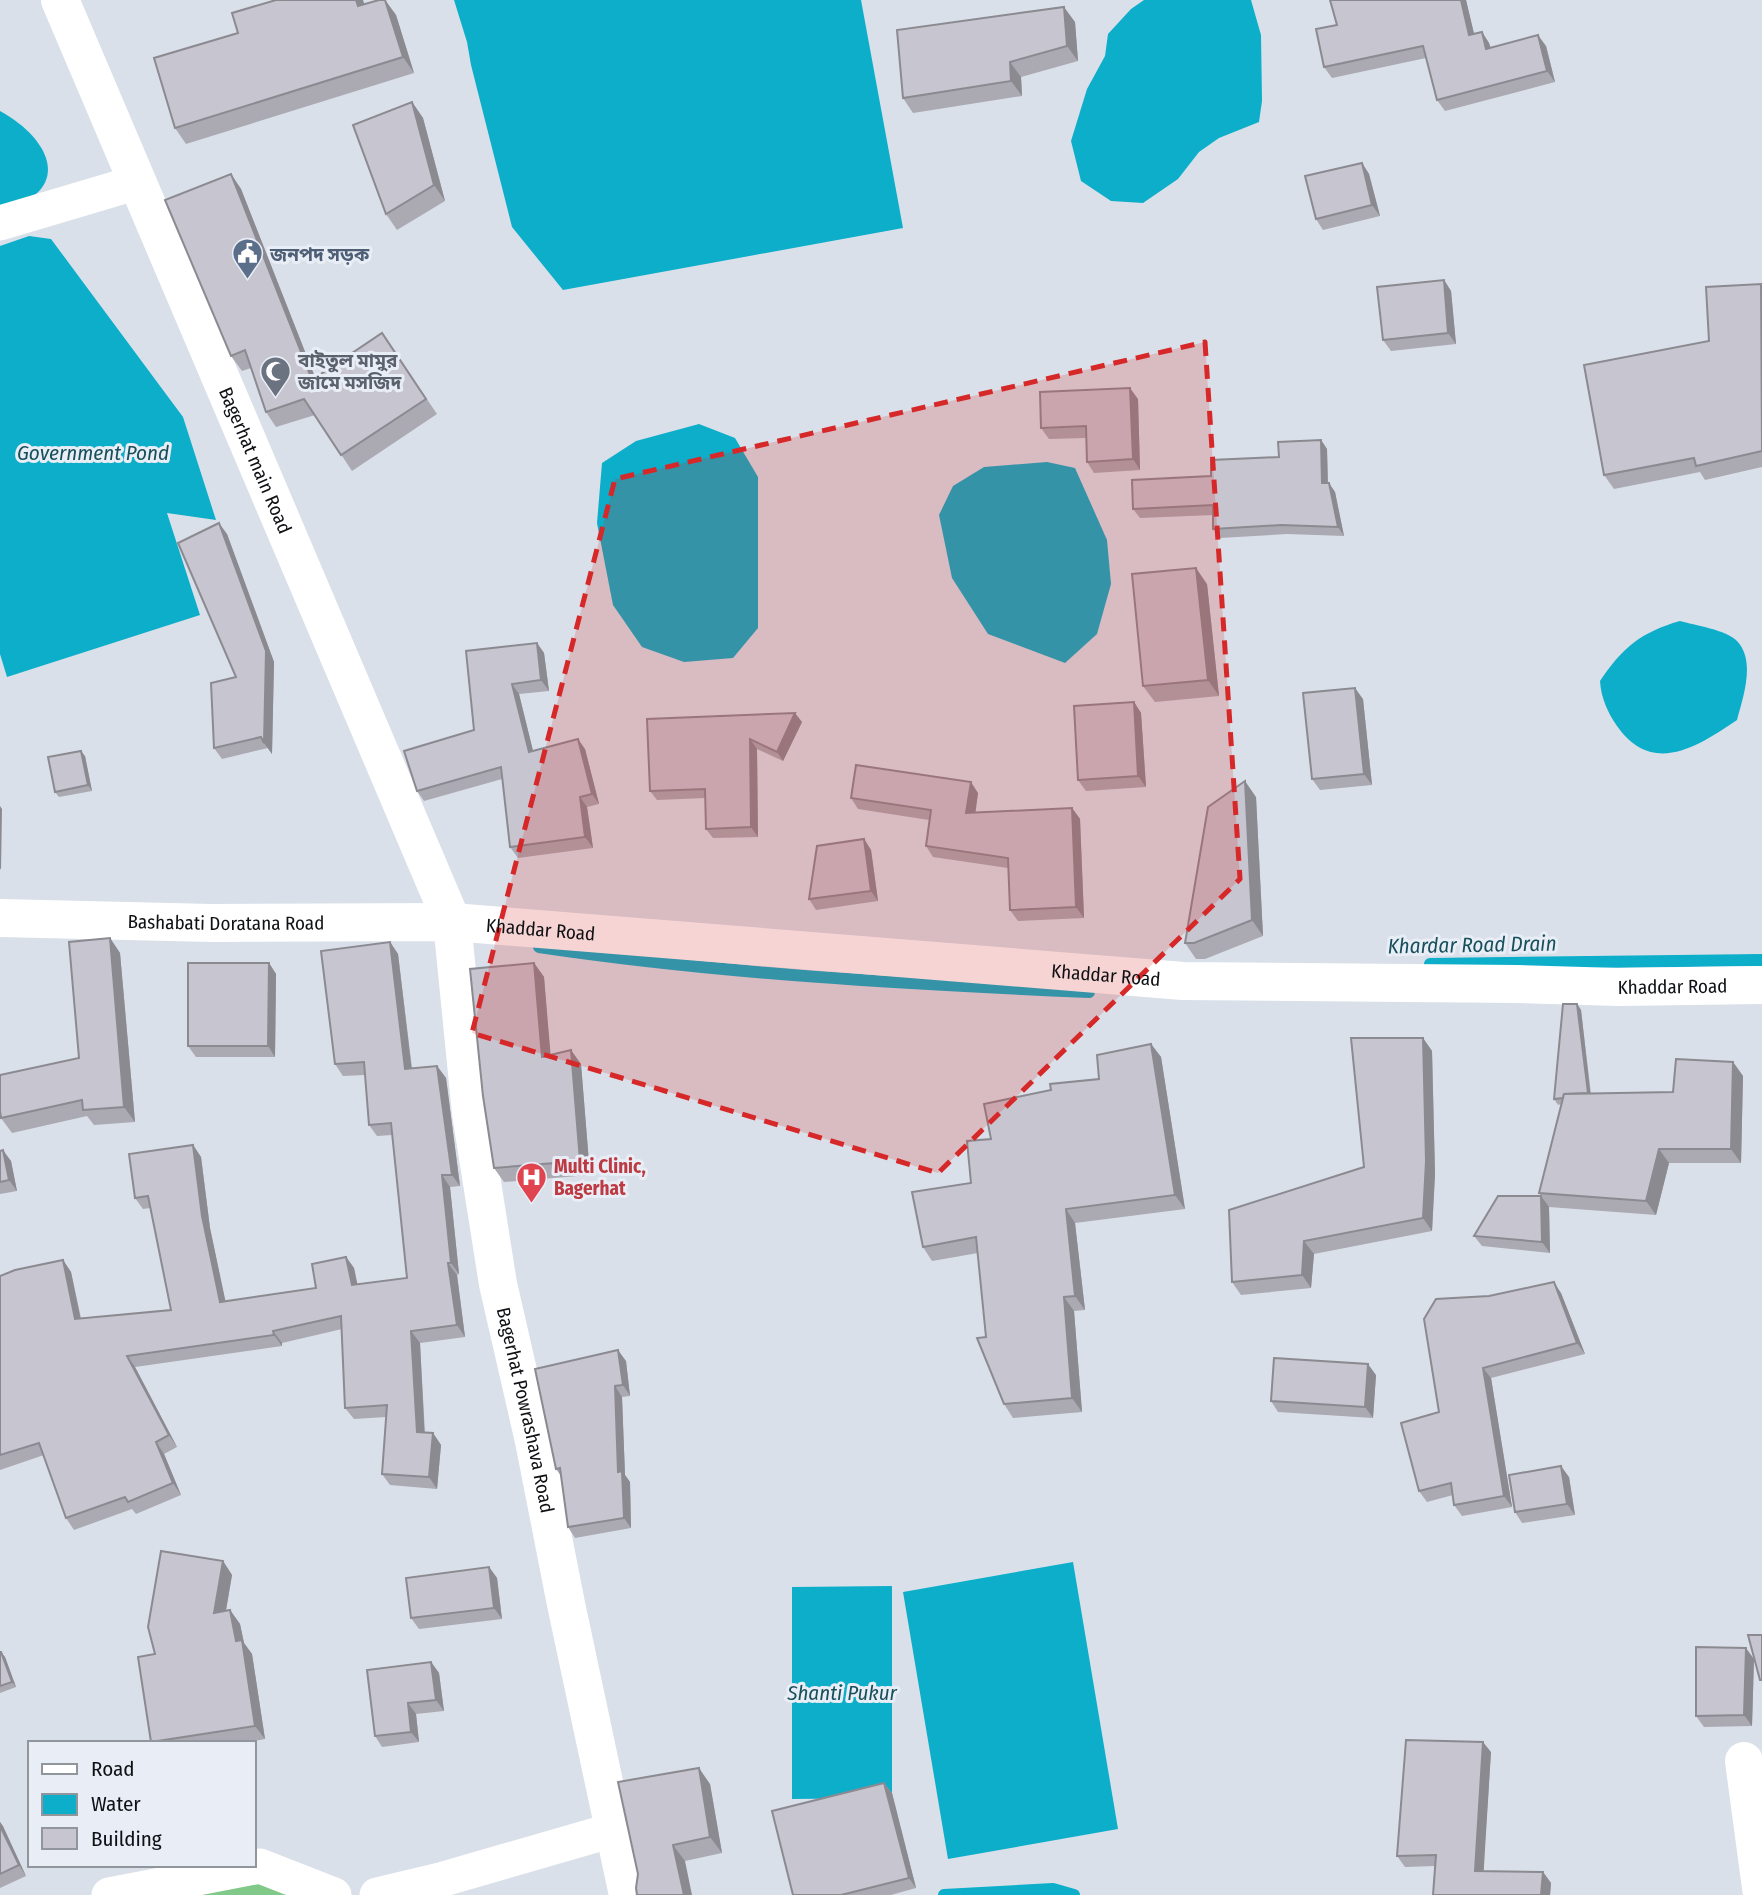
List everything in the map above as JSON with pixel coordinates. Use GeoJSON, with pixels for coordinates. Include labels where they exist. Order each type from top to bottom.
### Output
{"type":"FeatureCollection","features":[{"type":"Feature","properties":{"kind":"main road","name":"Bagerhat main Road"},"geometry":{"type":"LineString","coordinates":[[60,0],[452,922]]}},
{"type":"Feature","properties":{"kind":"main road","name":"Bashabati Doratana Road"},"geometry":{"type":"LineString","coordinates":[[0,918],[212,923],[452,922]]}},
{"type":"Feature","properties":{"kind":"main road","name":"Khaddar Road"},"geometry":{"type":"LineString","coordinates":[[452,922],[1183,981],[1618,987],[1762,985]]}},
{"type":"Feature","properties":{"kind":"main road","name":"Bagerhat Powrashava Road"},"geometry":{"type":"LineString","coordinates":[[452,922],[471,1113],[498,1284],[534,1441],[628,1895]]}},
{"type":"Feature","properties":{"kind":"main road"},"geometry":{"type":"LineString","coordinates":[[1744,1761],[1762,1895]]}},
{"type":"Feature","properties":{"kind":"street"},"geometry":{"type":"LineString","coordinates":[[0,223],[138,182]]}},
{"type":"Feature","properties":{"kind":"street"},"geometry":{"type":"LineString","coordinates":[[377,1895],[440,1880],[613,1830]]}},
{"type":"Feature","properties":{"kind":"street"},"geometry":{"type":"LineString","coordinates":[[109,1895],[255,1867]]}},
{"type":"Feature","properties":{"kind":"street"},"geometry":{"type":"LineString","coordinates":[[256,1867],[334,1895]]}},
{"type":"Feature","properties":{"kind":"highlighted area"},"geometry":{"type":"Polygon","coordinates":[[[1205,342],[1240,879],[938,1173],[472,1033],[615,479],[1205,342]]]}},
{"type":"Feature","properties":{"kind":"green space"},"geometry":{"type":"Polygon","coordinates":[[[250,1875],[304,1895],[150,1895],[250,1875]]]}},
{"type":"Feature","properties":{"kind":"water"},"geometry":{"type":"Polygon","coordinates":[[[454,0],[861,0],[903,228],[563,290],[512,227],[467,42],[454,0]]]}},
{"type":"Feature","properties":{"kind":"water"},"geometry":{"type":"Polygon","coordinates":[[[1144,0],[1251,0],[1261,35],[1262,101],[1259,122],[1219,138],[1199,152],[1178,179],[1143,203],[1111,201],[1081,181],[1071,141],[1087,89],[1105,56],[1108,34],[1131,9],[1144,0]]]}},
{"type":"Feature","properties":{"kind":"water"},"geometry":{"type":"Polygon","coordinates":[[[0,111],[33,136],[48,165],[46,179],[39,191],[23,202],[0,210],[0,111]]]}},
{"type":"Feature","properties":{"kind":"water","name":"Government Pond"},"geometry":{"type":"Polygon","coordinates":[[[29,236],[51,239],[183,417],[216,520],[167,513],[200,615],[7,677],[0,654],[0,246],[29,236]]]}},
{"type":"Feature","properties":{"kind":"water"},"geometry":{"type":"Polygon","coordinates":[[[699,424],[735,438],[758,477],[758,628],[733,658],[684,662],[642,647],[613,605],[597,523],[602,463],[636,441],[699,424]]]}},
{"type":"Feature","properties":{"kind":"water"},"geometry":{"type":"Polygon","coordinates":[[[1047,462],[1075,468],[1107,540],[1111,584],[1097,634],[1065,663],[988,634],[952,578],[939,515],[953,486],[984,467],[1047,462]]]}},
{"type":"Feature","properties":{"kind":"water"},"geometry":{"type":"Polygon","coordinates":[[[1680,621],[1732,637],[1743,649],[1747,669],[1737,720],[1707,739],[1676,752],[1645,750],[1631,741],[1617,726],[1606,705],[1600,681],[1616,659],[1643,636],[1680,621]]]}},
{"type":"Feature","properties":{"kind":"water"},"geometry":{"type":"Polygon","coordinates":[[[1073,1562],[1118,1829],[948,1859],[903,1592],[1073,1562]]]}},
{"type":"Feature","properties":{"kind":"water","name":"Shanti Pukur"},"geometry":{"type":"Polygon","coordinates":[[[892,1586],[892,1798],[792,1799],[792,1587],[892,1586]]]}},
{"type":"Feature","properties":{"kind":"building"},"geometry":{"type":"Polygon","coordinates":[[[276,0],[356,0],[358,6],[385,0],[403,57],[175,128],[154,58],[238,33],[232,13],[276,0]]]}},
{"type":"Feature","properties":{"kind":"building"},"geometry":{"type":"Polygon","coordinates":[[[1330,0],[1461,0],[1469,35],[1482,32],[1486,49],[1538,35],[1547,71],[1437,100],[1423,46],[1324,67],[1316,29],[1337,25],[1330,0]]]}},
{"type":"Feature","properties":{"kind":"building"},"geometry":{"type":"Polygon","coordinates":[[[1064,7],[1067,46],[1010,62],[1011,81],[903,98],[897,30],[1064,7]]]}},
{"type":"Feature","properties":{"kind":"building"},"geometry":{"type":"Polygon","coordinates":[[[412,102],[434,185],[386,214],[353,125],[412,102]]]}},
{"type":"Feature","properties":{"kind":"building"},"geometry":{"type":"Polygon","coordinates":[[[1362,163],[1372,205],[1316,219],[1305,176],[1362,163]]]}},
{"type":"Feature","properties":{"kind":"building"},"geometry":{"type":"Polygon","coordinates":[[[231,174],[312,380],[382,333],[426,399],[341,455],[304,399],[266,412],[245,350],[231,356],[165,200],[231,174]]]}},
{"type":"Feature","properties":{"kind":"building"},"geometry":{"type":"Polygon","coordinates":[[[1444,280],[1448,333],[1383,340],[1377,287],[1444,280]]]}},
{"type":"Feature","properties":{"kind":"building"},"geometry":{"type":"Polygon","coordinates":[[[1761,284],[1762,451],[1696,466],[1694,458],[1604,475],[1584,365],[1709,341],[1706,287],[1761,284]]]}},
{"type":"Feature","properties":{"kind":"building"},"geometry":{"type":"Polygon","coordinates":[[[1130,388],[1133,459],[1087,462],[1086,426],[1041,428],[1040,392],[1130,388]]]}},
{"type":"Feature","properties":{"kind":"building"},"geometry":{"type":"Polygon","coordinates":[[[1321,440],[1322,483],[1329,483],[1338,527],[1281,525],[1213,529],[1213,505],[1133,509],[1132,480],[1211,476],[1211,460],[1279,457],[1278,442],[1321,440]]]}},
{"type":"Feature","properties":{"kind":"building"},"geometry":{"type":"Polygon","coordinates":[[[219,523],[266,651],[264,743],[261,737],[214,748],[211,683],[236,677],[178,543],[219,523]]]}},
{"type":"Feature","properties":{"kind":"building"},"geometry":{"type":"Polygon","coordinates":[[[1196,568],[1208,680],[1143,686],[1132,574],[1196,568]]]}},
{"type":"Feature","properties":{"kind":"building"},"geometry":{"type":"Polygon","coordinates":[[[537,643],[541,680],[512,684],[529,752],[578,739],[592,794],[580,797],[585,837],[510,847],[501,767],[417,791],[404,751],[474,730],[466,651],[537,643]]]}},
{"type":"Feature","properties":{"kind":"building"},"geometry":{"type":"Polygon","coordinates":[[[1355,688],[1364,774],[1312,779],[1303,693],[1355,688]]]}},
{"type":"Feature","properties":{"kind":"building"},"geometry":{"type":"Polygon","coordinates":[[[1134,702],[1138,776],[1078,780],[1074,706],[1134,702]]]}},
{"type":"Feature","properties":{"kind":"building"},"geometry":{"type":"Polygon","coordinates":[[[795,713],[777,752],[750,739],[751,827],[706,829],[705,789],[650,791],[647,719],[795,713]]]}},
{"type":"Feature","properties":{"kind":"building"},"geometry":{"type":"Polygon","coordinates":[[[81,751],[88,785],[55,792],[48,757],[81,751]]]}},
{"type":"Feature","properties":{"kind":"building"},"geometry":{"type":"Polygon","coordinates":[[[856,765],[971,782],[966,813],[1072,808],[1076,907],[1010,910],[1008,858],[926,846],[931,810],[851,798],[856,765]]]}},
{"type":"Feature","properties":{"kind":"building"},"geometry":{"type":"Polygon","coordinates":[[[1245,781],[1252,920],[1194,943],[1185,943],[1208,807],[1245,781]]]}},
{"type":"Feature","properties":{"kind":"building"},"geometry":{"type":"Polygon","coordinates":[[[864,839],[871,891],[809,899],[817,846],[864,839]]]}},
{"type":"Feature","properties":{"kind":"building"},"geometry":{"type":"Polygon","coordinates":[[[110,938],[124,1107],[83,1110],[82,1100],[1,1118],[0,1075],[79,1058],[69,942],[110,938]]]}},
{"type":"Feature","properties":{"kind":"building"},"geometry":{"type":"Polygon","coordinates":[[[390,942],[405,1069],[437,1066],[452,1175],[442,1175],[451,1263],[448,1263],[457,1325],[411,1331],[417,1432],[433,1433],[429,1477],[382,1474],[387,1405],[345,1408],[341,1316],[273,1331],[274,1335],[127,1356],[169,1435],[156,1442],[173,1483],[128,1502],[125,1497],[66,1518],[39,1443],[0,1455],[0,1276],[15,1270],[63,1260],[75,1319],[171,1310],[148,1196],[135,1198],[129,1154],[193,1145],[202,1216],[220,1302],[316,1288],[312,1264],[346,1257],[352,1285],[407,1278],[391,1123],[369,1125],[364,1062],[335,1064],[321,951],[390,942]]]}},
{"type":"Feature","properties":{"kind":"building"},"geometry":{"type":"Polygon","coordinates":[[[188,963],[269,963],[268,1046],[188,1046],[188,963]]]}},
{"type":"Feature","properties":{"kind":"building"},"geometry":{"type":"Polygon","coordinates":[[[534,963],[542,1057],[571,1050],[580,1161],[494,1168],[483,1096],[470,969],[534,963]]]}},
{"type":"Feature","properties":{"kind":"building"},"geometry":{"type":"Polygon","coordinates":[[[1563,1004],[1577,1004],[1588,1093],[1564,1094],[1563,1098],[1554,1099],[1563,1004]]]}},
{"type":"Feature","properties":{"kind":"building"},"geometry":{"type":"Polygon","coordinates":[[[1351,1038],[1423,1038],[1426,1161],[1423,1218],[1304,1241],[1302,1275],[1232,1282],[1229,1210],[1364,1167],[1351,1038]]]}},
{"type":"Feature","properties":{"kind":"building"},"geometry":{"type":"Polygon","coordinates":[[[1151,1044],[1175,1195],[1066,1209],[1075,1296],[1064,1297],[1072,1398],[1004,1404],[977,1338],[986,1337],[976,1237],[923,1247],[912,1192],[971,1183],[967,1141],[991,1139],[984,1104],[1051,1090],[1050,1084],[1099,1079],[1097,1055],[1151,1044]]]}},
{"type":"Feature","properties":{"kind":"building"},"geometry":{"type":"Polygon","coordinates":[[[1676,1059],[1733,1062],[1731,1149],[1659,1149],[1646,1201],[1539,1193],[1564,1094],[1673,1092],[1676,1059]]]}},
{"type":"Feature","properties":{"kind":"building"},"geometry":{"type":"Polygon","coordinates":[[[3,1150],[9,1180],[0,1182],[0,1151],[3,1150]]]}},
{"type":"Feature","properties":{"kind":"building"},"geometry":{"type":"Polygon","coordinates":[[[1498,1196],[1541,1196],[1542,1242],[1474,1236],[1498,1196]]]}},
{"type":"Feature","properties":{"kind":"building"},"geometry":{"type":"Polygon","coordinates":[[[1554,1282],[1577,1343],[1483,1368],[1504,1496],[1454,1505],[1451,1483],[1419,1491],[1401,1423],[1439,1412],[1424,1319],[1436,1299],[1489,1296],[1554,1282]]]}},
{"type":"Feature","properties":{"kind":"building"},"geometry":{"type":"Polygon","coordinates":[[[618,1350],[623,1385],[615,1386],[618,1472],[622,1471],[624,1518],[568,1527],[560,1468],[556,1469],[535,1369],[618,1350]]]}},
{"type":"Feature","properties":{"kind":"building"},"geometry":{"type":"Polygon","coordinates":[[[1274,1358],[1368,1364],[1365,1407],[1271,1401],[1274,1358]]]}},
{"type":"Feature","properties":{"kind":"building"},"geometry":{"type":"Polygon","coordinates":[[[1561,1466],[1567,1504],[1515,1512],[1509,1475],[1561,1466]]]}},
{"type":"Feature","properties":{"kind":"building"},"geometry":{"type":"Polygon","coordinates":[[[161,1551],[223,1561],[214,1613],[230,1610],[236,1641],[242,1640],[255,1726],[151,1741],[138,1657],[155,1654],[148,1627],[161,1551]]]}},
{"type":"Feature","properties":{"kind":"building"},"geometry":{"type":"Polygon","coordinates":[[[489,1567],[494,1608],[411,1618],[406,1578],[489,1567]]]}},
{"type":"Feature","properties":{"kind":"building"},"geometry":{"type":"Polygon","coordinates":[[[1748,1635],[1762,1635],[1762,1680],[1760,1680],[1748,1635]]]}},
{"type":"Feature","properties":{"kind":"building"},"geometry":{"type":"Polygon","coordinates":[[[1696,1647],[1746,1648],[1744,1715],[1696,1716],[1696,1647]]]}},
{"type":"Feature","properties":{"kind":"building"},"geometry":{"type":"Polygon","coordinates":[[[0,1652],[12,1682],[0,1686],[0,1652]]]}},
{"type":"Feature","properties":{"kind":"building"},"geometry":{"type":"Polygon","coordinates":[[[431,1662],[436,1700],[408,1703],[411,1732],[375,1736],[367,1670],[431,1662]]]}},
{"type":"Feature","properties":{"kind":"building"},"geometry":{"type":"Polygon","coordinates":[[[1406,1740],[1483,1742],[1475,1871],[1543,1872],[1541,1895],[1433,1895],[1436,1855],[1397,1856],[1406,1740]]]}},
{"type":"Feature","properties":{"kind":"building"},"geometry":{"type":"Polygon","coordinates":[[[699,1768],[710,1837],[673,1845],[684,1895],[637,1895],[638,1874],[618,1782],[699,1768]]]}},
{"type":"Feature","properties":{"kind":"building"},"geometry":{"type":"Polygon","coordinates":[[[884,1783],[909,1878],[841,1895],[793,1895],[772,1811],[884,1783]]]}},
{"type":"Feature","properties":{"kind":"building"},"geometry":{"type":"Polygon","coordinates":[[[0,1826],[19,1865],[0,1874],[0,1826]]]}},
{"type":"Feature","properties":{"kind":"waterway"},"geometry":{"type":"LineString","coordinates":[[539,947],[813,977],[1089,992]]}},
{"type":"Feature","properties":{"kind":"waterway","name":"Khardar Road Drain"},"geometry":{"type":"LineString","coordinates":[[1430,964],[1762,960]]}},
{"type":"Feature","properties":{"kind":"waterway"},"geometry":{"type":"LineString","coordinates":[[944,1895],[1053,1889],[1074,1895]]}},
{"type":"Feature","properties":{"kind":"place","name":"জনপদ সড়ক"},"geometry":{"type":"Point","coordinates":[247,281]}},
{"type":"Feature","properties":{"kind":"place","name":"বাইতুল মামুর জামে মসজিদ"},"geometry":{"type":"Point","coordinates":[275,398]}},
{"type":"Feature","properties":{"kind":"place","name":"Multi Clinic, Bagerhat"},"geometry":{"type":"Point","coordinates":[531,1204]}}]}
